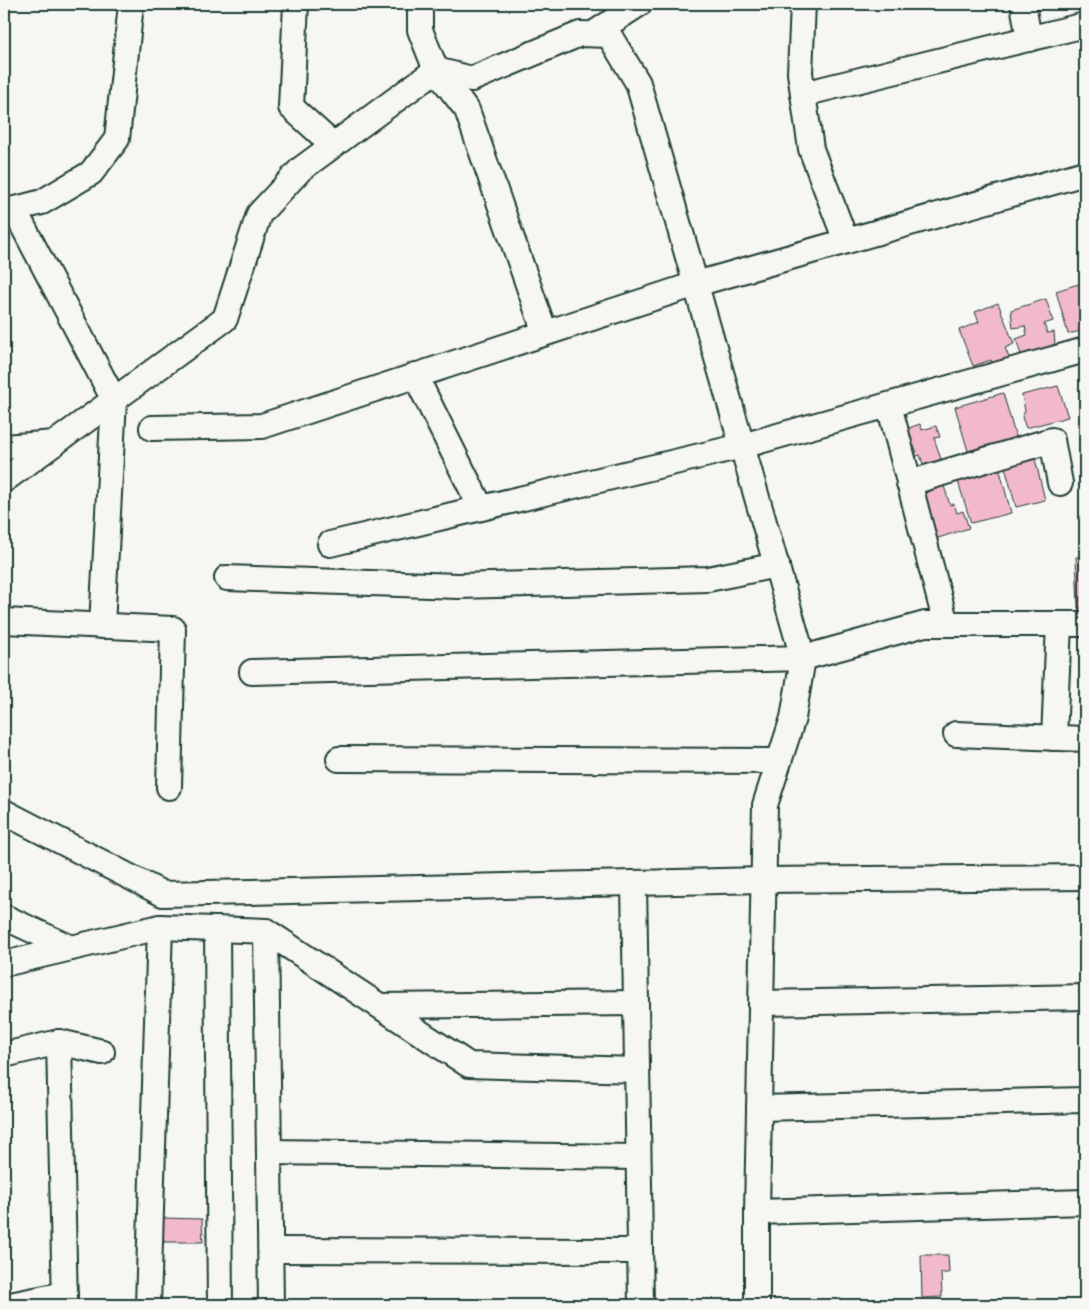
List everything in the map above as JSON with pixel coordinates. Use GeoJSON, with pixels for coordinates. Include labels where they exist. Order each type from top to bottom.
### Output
{"type":"FeatureCollection","features":[{"type":"Feature","properties":{"kind":"street"},"geometry":{"type":"LineString","coordinates":[[102,626],[114,400],[9,210],[42,202],[91,173],[117,139],[131,4]]}},
{"type":"Feature","properties":{"kind":"street"},"geometry":{"type":"LineString","coordinates":[[296,4],[291,107],[333,145]]}},
{"type":"Feature","properties":{"kind":"street"},"geometry":{"type":"LineString","coordinates":[[420,4],[420,30],[436,70],[467,110],[545,333]]}},
{"type":"Feature","properties":{"kind":"street"},"geometry":{"type":"LineString","coordinates":[[593,34],[638,4]]}},
{"type":"Feature","properties":{"kind":"street"},"geometry":{"type":"LineString","coordinates":[[803,4],[800,73],[811,149],[846,241]]}},
{"type":"Feature","properties":{"kind":"street"},"geometry":{"type":"LineString","coordinates":[[1023,4],[1029,39]]}},
{"type":"Feature","properties":{"kind":"street"},"geometry":{"type":"LineString","coordinates":[[803,94],[1085,25]]}},
{"type":"Feature","properties":{"kind":"street"},"geometry":{"type":"LineString","coordinates":[[436,70],[472,79],[580,34],[609,35],[638,83],[803,658],[793,718],[765,805],[756,1212],[757,1305]]}},
{"type":"Feature","properties":{"kind":"street"},"geometry":{"type":"LineString","coordinates":[[4,480],[225,318],[259,214],[301,169],[436,70]]}},
{"type":"Feature","properties":{"kind":"street"},"geometry":{"type":"LineString","coordinates":[[152,428],[262,426],[696,284],[1085,173]]}},
{"type":"Feature","properties":{"kind":"street"},"geometry":{"type":"LineString","coordinates":[[330,544],[742,446],[1085,350]]}},
{"type":"Feature","properties":{"kind":"street"},"geometry":{"type":"LineString","coordinates":[[415,375],[481,508]]}},
{"type":"Feature","properties":{"kind":"street"},"geometry":{"type":"LineString","coordinates":[[889,405],[946,624]]}},
{"type":"Feature","properties":{"kind":"street"},"geometry":{"type":"LineString","coordinates":[[909,483],[1052,440],[1060,483]]}},
{"type":"Feature","properties":{"kind":"street"},"geometry":{"type":"LineString","coordinates":[[4,447],[55,443]]}},
{"type":"Feature","properties":{"kind":"street"},"geometry":{"type":"LineString","coordinates":[[227,578],[458,586],[708,579],[777,565]]}},
{"type":"Feature","properties":{"kind":"street"},"geometry":{"type":"LineString","coordinates":[[252,672],[803,658],[925,624],[1085,624]]}},
{"type":"Feature","properties":{"kind":"street"},"geometry":{"type":"LineString","coordinates":[[1054,738],[1059,624]]}},
{"type":"Feature","properties":{"kind":"street"},"geometry":{"type":"LineString","coordinates":[[4,625],[174,629],[169,787]]}},
{"type":"Feature","properties":{"kind":"street"},"geometry":{"type":"LineString","coordinates":[[956,734],[1085,739]]}},
{"type":"Feature","properties":{"kind":"street"},"geometry":{"type":"LineString","coordinates":[[339,759],[779,761]]}},
{"type":"Feature","properties":{"kind":"street"},"geometry":{"type":"LineString","coordinates":[[4,812],[163,894],[764,880],[1085,877]]}},
{"type":"Feature","properties":{"kind":"street"},"geometry":{"type":"LineString","coordinates":[[634,884],[637,1157],[641,1305]]}},
{"type":"Feature","properties":{"kind":"street"},"geometry":{"type":"LineString","coordinates":[[4,917],[71,948]]}},
{"type":"Feature","properties":{"kind":"street"},"geometry":{"type":"LineString","coordinates":[[4,964],[160,927],[266,931],[469,1065],[637,1070]]}},
{"type":"Feature","properties":{"kind":"street"},"geometry":{"type":"LineString","coordinates":[[148,1305],[160,927]]}},
{"type":"Feature","properties":{"kind":"street"},"geometry":{"type":"LineString","coordinates":[[217,929],[220,1305]]}},
{"type":"Feature","properties":{"kind":"street"},"geometry":{"type":"LineString","coordinates":[[266,931],[271,1305]]}},
{"type":"Feature","properties":{"kind":"street"},"geometry":{"type":"LineString","coordinates":[[761,1003],[1085,997]]}},
{"type":"Feature","properties":{"kind":"street"},"geometry":{"type":"LineString","coordinates":[[380,1006],[636,1003]]}},
{"type":"Feature","properties":{"kind":"street"},"geometry":{"type":"LineString","coordinates":[[10,1305],[65,1300],[59,1042]]}},
{"type":"Feature","properties":{"kind":"street"},"geometry":{"type":"LineString","coordinates":[[4,1055],[59,1042],[102,1052]]}},
{"type":"Feature","properties":{"kind":"street"},"geometry":{"type":"LineString","coordinates":[[758,1108],[1085,1100]]}},
{"type":"Feature","properties":{"kind":"street"},"geometry":{"type":"LineString","coordinates":[[269,1152],[637,1157]]}},
{"type":"Feature","properties":{"kind":"street"},"geometry":{"type":"LineString","coordinates":[[756,1212],[1085,1202]]}},
{"type":"Feature","properties":{"kind":"street"},"geometry":{"type":"LineString","coordinates":[[270,1250],[640,1251]]}},
{"type":"Feature","properties":{"kind":"building"},"geometry":{"type":"Polygon","coordinates":[[[1085,282],[1085,330],[1068,334],[1056,291],[1085,282]]]}},
{"type":"Feature","properties":{"kind":"building"},"geometry":{"type":"Polygon","coordinates":[[[1046,299],[1053,321],[1044,324],[1047,333],[1054,332],[1055,344],[1022,358],[1016,339],[1027,335],[1025,326],[1013,328],[1011,310],[1046,299]]]}},
{"type":"Feature","properties":{"kind":"building"},"geometry":{"type":"Polygon","coordinates":[[[998,303],[1014,344],[1005,348],[1010,360],[993,366],[991,360],[973,366],[959,330],[979,322],[975,312],[998,303]]]}},
{"type":"Feature","properties":{"kind":"building"},"geometry":{"type":"Polygon","coordinates":[[[1058,386],[1068,417],[1026,428],[1022,417],[1025,411],[1022,395],[1058,386]]]}},
{"type":"Feature","properties":{"kind":"building"},"geometry":{"type":"Polygon","coordinates":[[[1003,393],[1016,438],[968,451],[955,407],[1003,393]]]}},
{"type":"Feature","properties":{"kind":"building"},"geometry":{"type":"Polygon","coordinates":[[[920,424],[922,430],[936,426],[940,437],[934,438],[942,462],[924,467],[920,455],[909,459],[908,454],[917,452],[914,446],[908,448],[903,430],[920,424]]]}},
{"type":"Feature","properties":{"kind":"building"},"geometry":{"type":"Polygon","coordinates":[[[1035,459],[1045,500],[1016,507],[1005,467],[1035,459]]]}},
{"type":"Feature","properties":{"kind":"building"},"geometry":{"type":"Polygon","coordinates":[[[998,463],[1011,513],[971,523],[955,472],[998,463]]]}},
{"type":"Feature","properties":{"kind":"building"},"geometry":{"type":"Polygon","coordinates":[[[944,486],[950,505],[954,504],[957,513],[963,511],[969,528],[932,540],[922,494],[944,486]]]}},
{"type":"Feature","properties":{"kind":"building"},"geometry":{"type":"Polygon","coordinates":[[[1076,557],[1085,557],[1085,608],[1078,608],[1076,557]]]}},
{"type":"Feature","properties":{"kind":"building"},"geometry":{"type":"Polygon","coordinates":[[[161,1218],[202,1219],[203,1242],[164,1242],[161,1218]]]}},
{"type":"Feature","properties":{"kind":"building"},"geometry":{"type":"Polygon","coordinates":[[[921,1255],[948,1255],[949,1273],[941,1273],[942,1297],[922,1298],[921,1255]]]}}]}
